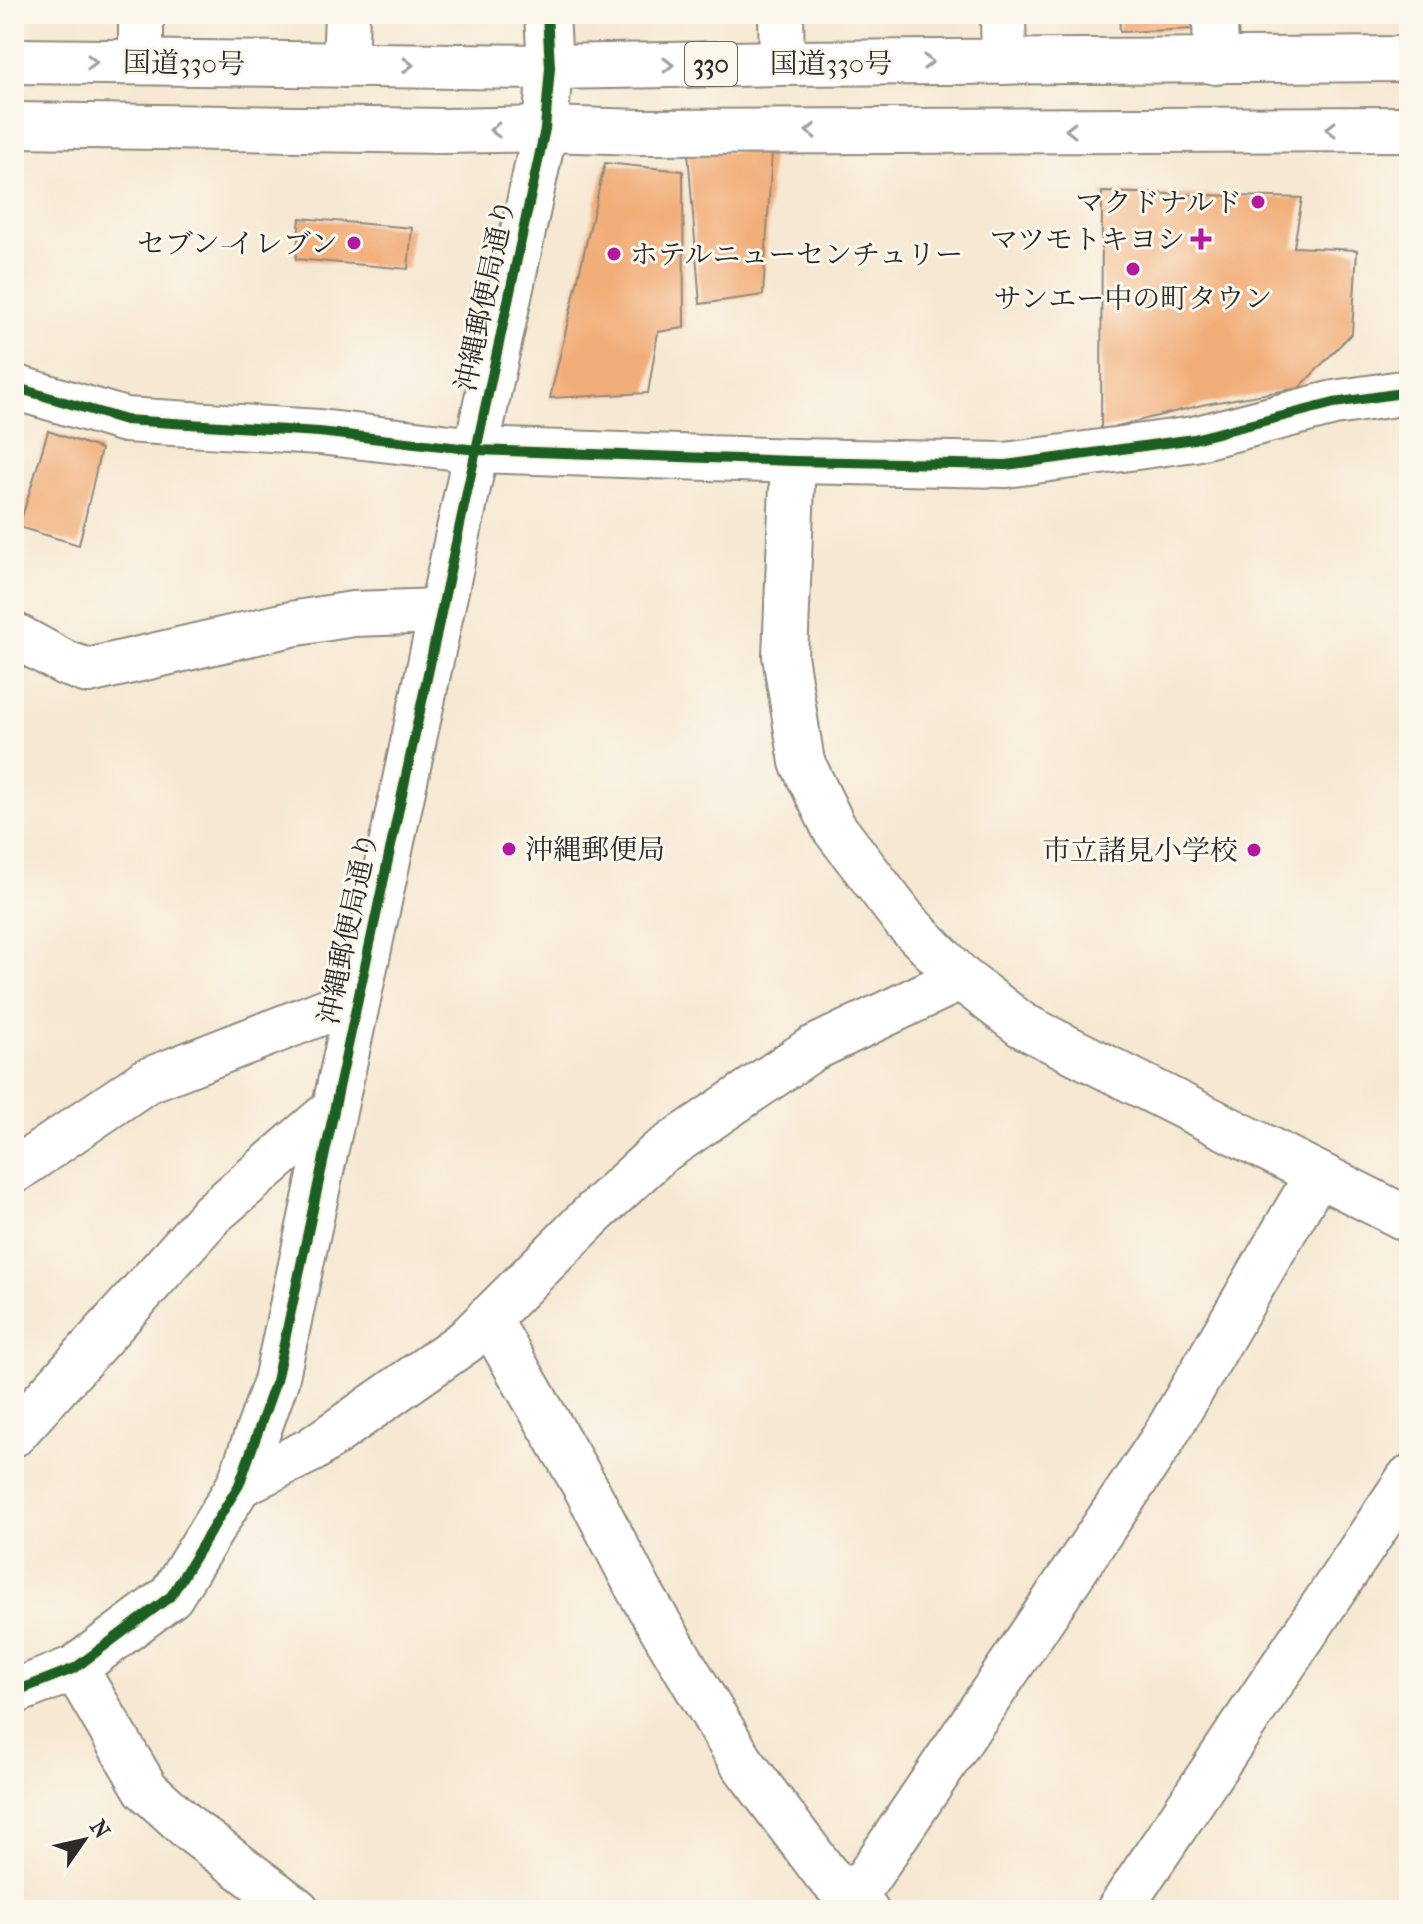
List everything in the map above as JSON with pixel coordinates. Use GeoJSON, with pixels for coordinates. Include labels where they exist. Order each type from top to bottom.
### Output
{"type":"FeatureCollection","features":[{"type":"Feature","properties":{"kind":"main road"},"geometry":{"type":"LineString","coordinates":[[141,14],[141,62]]}},
{"type":"Feature","properties":{"kind":"main road"},"geometry":{"type":"LineString","coordinates":[[345,65],[347,14]]}},
{"type":"Feature","properties":{"kind":"main road","name":"沖縄郵便局通り"},"geometry":{"type":"LineString","coordinates":[[14,1692],[75,1668],[171,1596],[239,1485],[276,1381],[545,129],[550,67],[547,14]]}},
{"type":"Feature","properties":{"kind":"main road"},"geometry":{"type":"LineString","coordinates":[[781,14],[782,63]]}},
{"type":"Feature","properties":{"kind":"main road"},"geometry":{"type":"LineString","coordinates":[[1003,14],[1004,62]]}},
{"type":"Feature","properties":{"kind":"main road"},"geometry":{"type":"LineString","coordinates":[[1215,14],[1216,62]]}},
{"type":"Feature","properties":{"kind":"main road","name":"国道330号"},"geometry":{"type":"LineString","coordinates":[[14,61],[550,67],[1409,59]]}},
{"type":"Feature","properties":{"kind":"main road"},"geometry":{"type":"LineString","coordinates":[[14,125],[657,132],[1409,129]]}},
{"type":"Feature","properties":{"kind":"main road"},"geometry":{"type":"LineString","coordinates":[[14,387],[125,420],[319,432],[477,450],[1006,465],[1194,439],[1334,403],[1409,392]]}},
{"type":"Feature","properties":{"kind":"main road"},"geometry":{"type":"LineString","coordinates":[[793,461],[785,656],[802,762],[834,828],[906,922],[961,978],[1022,1025],[1409,1220]]}},
{"type":"Feature","properties":{"kind":"main road"},"geometry":{"type":"LineString","coordinates":[[14,635],[65,663],[88,671],[291,624],[353,614],[441,611]]}},
{"type":"Feature","properties":{"kind":"main road"},"geometry":{"type":"LineString","coordinates":[[239,1485],[312,1450],[466,1341],[659,1153],[812,1049],[961,978]]}},
{"type":"Feature","properties":{"kind":"main road"},"geometry":{"type":"LineString","coordinates":[[14,1171],[146,1081],[357,999]]}},
{"type":"Feature","properties":{"kind":"main road"},"geometry":{"type":"LineString","coordinates":[[14,1434],[212,1214],[333,1110]]}},
{"type":"Feature","properties":{"kind":"main road"},"geometry":{"type":"LineString","coordinates":[[488,1318],[586,1488],[639,1590],[741,1761],[825,1873],[855,1907],[1163,1439],[1317,1175]]}},
{"type":"Feature","properties":{"kind":"main road"},"geometry":{"type":"LineString","coordinates":[[1119,1910],[1409,1478]]}},
{"type":"Feature","properties":{"kind":"main road"},"geometry":{"type":"LineString","coordinates":[[75,1668],[146,1789],[191,1830],[297,1910]]}},
{"type":"Feature","properties":{"kind":"building"},"geometry":{"type":"Polygon","coordinates":[[[1119,14],[1195,14],[1195,29],[1120,32],[1119,14]]]}},
{"type":"Feature","properties":{"kind":"building"},"geometry":{"type":"Polygon","coordinates":[[[772,151],[763,295],[700,304],[688,152],[772,151]]]}},
{"type":"Feature","properties":{"kind":"building"},"geometry":{"type":"Polygon","coordinates":[[[605,163],[683,171],[684,328],[658,332],[648,393],[550,398],[605,163]]]}},
{"type":"Feature","properties":{"kind":"building"},"geometry":{"type":"Polygon","coordinates":[[[1102,192],[1302,198],[1294,247],[1357,250],[1352,333],[1299,388],[1206,404],[1101,430],[1102,192]]]}},
{"type":"Feature","properties":{"kind":"building","name":"セブン-イレブン"},"geometry":{"type":"Polygon","coordinates":[[[300,218],[412,228],[408,269],[296,259],[300,218]]]}},
{"type":"Feature","properties":{"kind":"building"},"geometry":{"type":"Polygon","coordinates":[[[48,431],[101,449],[79,545],[19,527],[48,431]]]}},
{"type":"Feature","properties":{"kind":"cycle path"},"geometry":{"type":"LineString","coordinates":[[14,1692],[75,1668],[171,1596],[239,1485],[276,1381],[545,129],[550,67],[547,14]]}},
{"type":"Feature","properties":{"kind":"cycle path"},"geometry":{"type":"LineString","coordinates":[[14,387],[125,420],[319,432],[477,450],[1006,465],[1194,439],[1334,403],[1409,392]]}},
{"type":"Feature","properties":{"kind":"place","name":"マクドナルド"},"geometry":{"type":"Point","coordinates":[1258,202]}},
{"type":"Feature","properties":{"kind":"place","name":"マツモトキヨシ"},"geometry":{"type":"Point","coordinates":[1201,239]}},
{"type":"Feature","properties":{"kind":"place","name":"セブン-イレブン"},"geometry":{"type":"Point","coordinates":[354,243]}},
{"type":"Feature","properties":{"kind":"place","name":"ホテルニューセンチュリー"},"geometry":{"type":"Point","coordinates":[614,254]}},
{"type":"Feature","properties":{"kind":"place","name":"サンエー中の町タウン"},"geometry":{"type":"Point","coordinates":[1133,269]}},
{"type":"Feature","properties":{"kind":"place","name":"沖縄郵便局"},"geometry":{"type":"Point","coordinates":[509,849]}},
{"type":"Feature","properties":{"kind":"place","name":"市立諸見小学校"},"geometry":{"type":"Point","coordinates":[1254,850]}}]}
